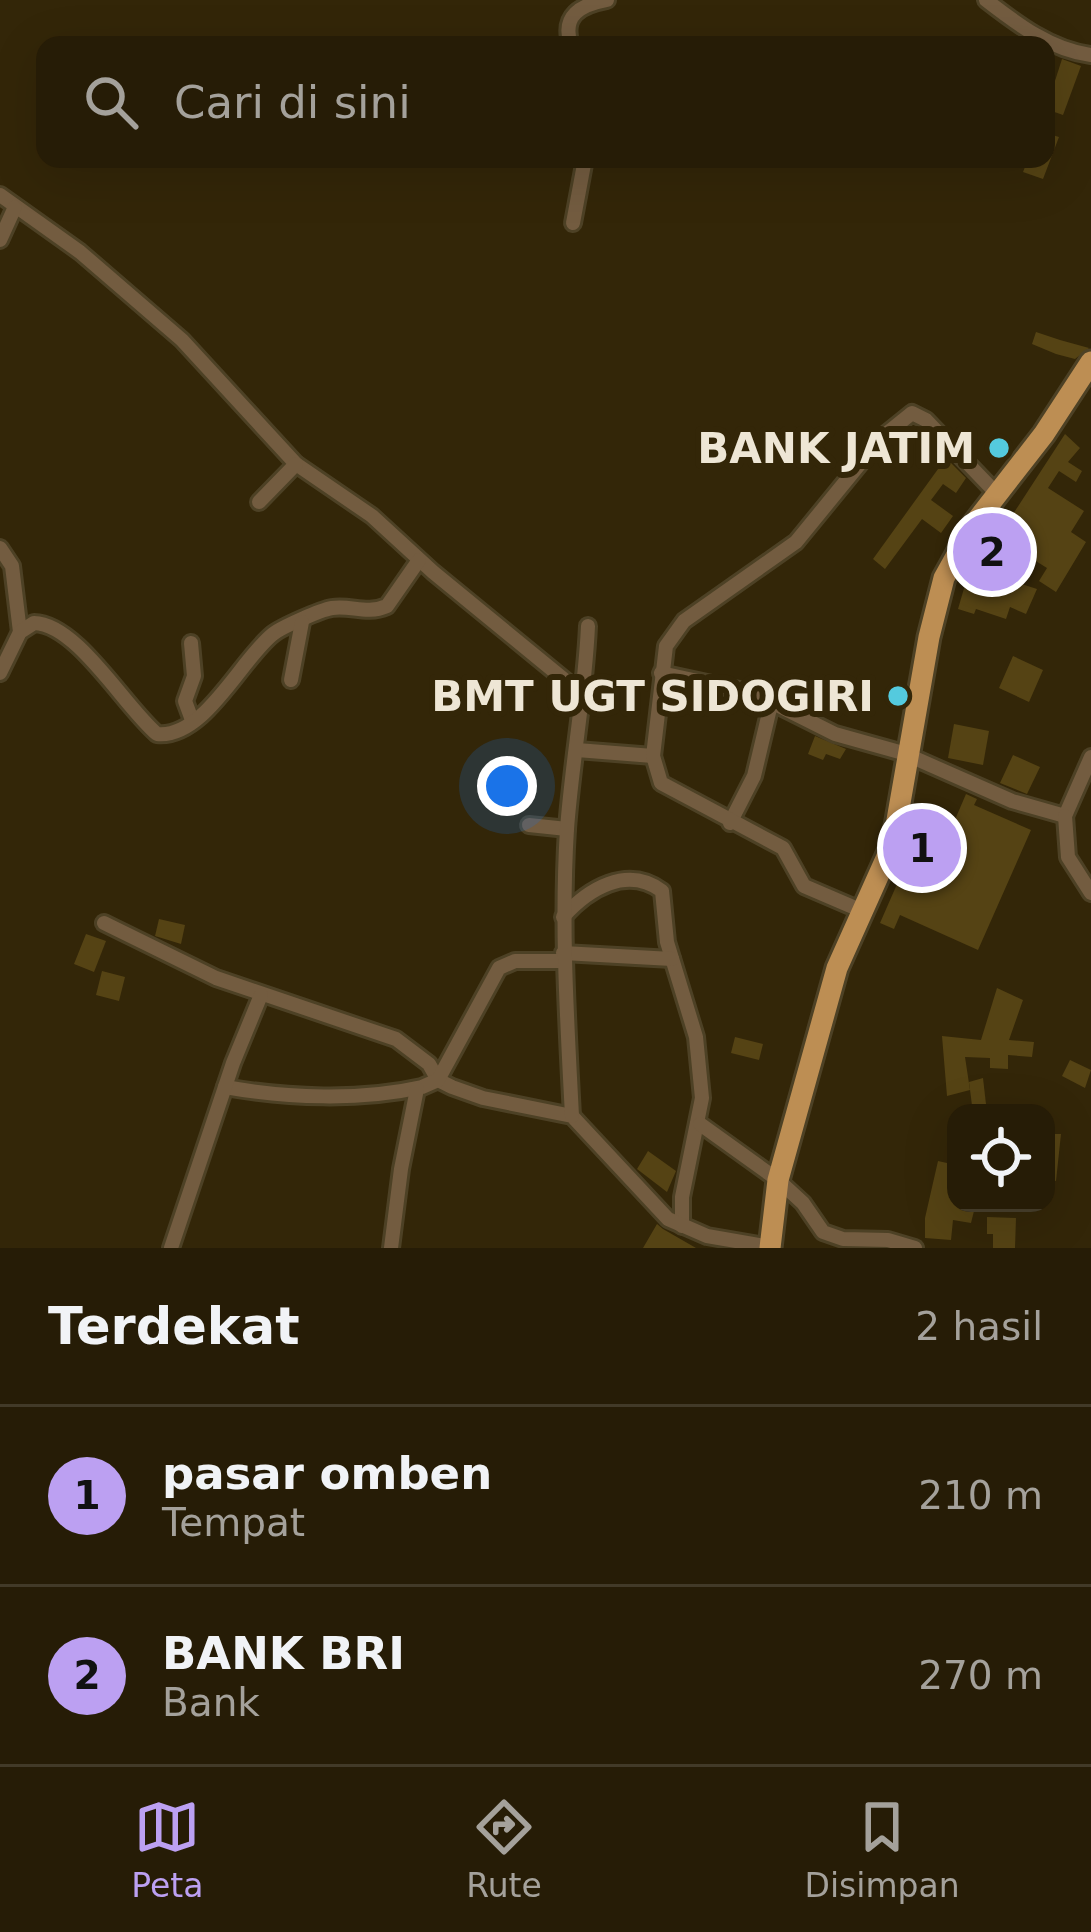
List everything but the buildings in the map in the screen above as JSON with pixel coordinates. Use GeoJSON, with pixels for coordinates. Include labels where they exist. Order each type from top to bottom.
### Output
{"type":"FeatureCollection","features":[{"type":"Feature","properties":{"kind":"main road"},"geometry":{"type":"LineString","coordinates":[[770,1247],[778,1180],[837,968],[893,843],[944,578],[962,543],[1091,362]]}},
{"type":"Feature","properties":{"kind":"street"},"geometry":{"type":"LineString","coordinates":[[568,36],[572,15],[586,4],[607,0]]}},
{"type":"Feature","properties":{"kind":"street"},"geometry":{"type":"LineString","coordinates":[[986,0],[1039,36]]}},
{"type":"Feature","properties":{"kind":"street"},"geometry":{"type":"LineString","coordinates":[[1055,44],[1091,56]]}},
{"type":"Feature","properties":{"kind":"street"},"geometry":{"type":"LineString","coordinates":[[573,224],[583,168]]}},
{"type":"Feature","properties":{"kind":"street"},"geometry":{"type":"LineString","coordinates":[[0,195],[80,252],[182,340],[296,464],[372,516],[583,695]]}},
{"type":"Feature","properties":{"kind":"street"},"geometry":{"type":"LineString","coordinates":[[0,240],[15,207]]}},
{"type":"Feature","properties":{"kind":"street"},"geometry":{"type":"LineString","coordinates":[[860,910],[804,886],[783,848],[662,783],[653,756],[666,646],[684,621],[796,542],[872,448],[912,413],[926,420],[997,494]]}},
{"type":"Feature","properties":{"kind":"street"},"geometry":{"type":"LineString","coordinates":[[260,502],[296,464]]}},
{"type":"Feature","properties":{"kind":"street"},"geometry":{"type":"LineString","coordinates":[[0,548],[12,566],[20,632],[0,673]]}},
{"type":"Feature","properties":{"kind":"street"},"geometry":{"type":"LineString","coordinates":[[20,632],[41,622],[67,638],[157,734],[169,734],[223,696],[274,633],[332,608],[363,612],[387,605],[419,560]]}},
{"type":"Feature","properties":{"kind":"street"},"geometry":{"type":"LineString","coordinates":[[291,680],[302,622]]}},
{"type":"Feature","properties":{"kind":"street"},"geometry":{"type":"LineString","coordinates":[[572,1116],[563,917],[588,626]]}},
{"type":"Feature","properties":{"kind":"street"},"geometry":{"type":"LineString","coordinates":[[191,644],[194,676],[185,701],[192,720]]}},
{"type":"Feature","properties":{"kind":"street"},"geometry":{"type":"LineString","coordinates":[[662,673],[731,686],[772,700],[835,734],[911,756],[1012,801],[1065,816]]}},
{"type":"Feature","properties":{"kind":"street"},"geometry":{"type":"LineString","coordinates":[[730,823],[754,776],[772,700]]}},
{"type":"Feature","properties":{"kind":"street"},"geometry":{"type":"LineString","coordinates":[[577,750],[653,756]]}},
{"type":"Feature","properties":{"kind":"street"},"geometry":{"type":"LineString","coordinates":[[1091,757],[1065,816],[1068,857],[1091,893]]}},
{"type":"Feature","properties":{"kind":"street"},"geometry":{"type":"LineString","coordinates":[[529,825],[567,829]]}},
{"type":"Feature","properties":{"kind":"street"},"geometry":{"type":"LineString","coordinates":[[563,917],[586,893],[603,884],[660,887],[672,959],[696,1037],[702,1098],[682,1197],[682,1226]]}},
{"type":"Feature","properties":{"kind":"street"},"geometry":{"type":"LineString","coordinates":[[104,923],[216,978],[396,1039],[429,1064],[438,1080],[483,1098],[572,1116],[658,1211],[706,1235],[770,1247]]}},
{"type":"Feature","properties":{"kind":"street"},"geometry":{"type":"LineString","coordinates":[[225,1087],[268,1094],[416,1089],[438,1080],[499,968],[515,961],[563,957],[672,959]]}},
{"type":"Feature","properties":{"kind":"street"},"geometry":{"type":"LineString","coordinates":[[171,1248],[261,995]]}},
{"type":"Feature","properties":{"kind":"street"},"geometry":{"type":"LineString","coordinates":[[391,1248],[416,1089]]}},
{"type":"Feature","properties":{"kind":"street"},"geometry":{"type":"LineString","coordinates":[[700,1124],[778,1180],[803,1203],[823,1232],[915,1248]]}},
{"type":"Feature","properties":{"kind":"place","name":"BANK JATIM"},"geometry":{"type":"Point","coordinates":[999,448]}},
{"type":"Feature","properties":{"kind":"place","name":"BANK BRI"},"geometry":{"type":"Point","coordinates":[992,552]}},
{"type":"Feature","properties":{"kind":"place","name":"BMT UGT SIDOGIRI"},"geometry":{"type":"Point","coordinates":[898,696]}},
{"type":"Feature","properties":{"kind":"place","name":"pasar omben"},"geometry":{"type":"Point","coordinates":[922,848]}}]}
